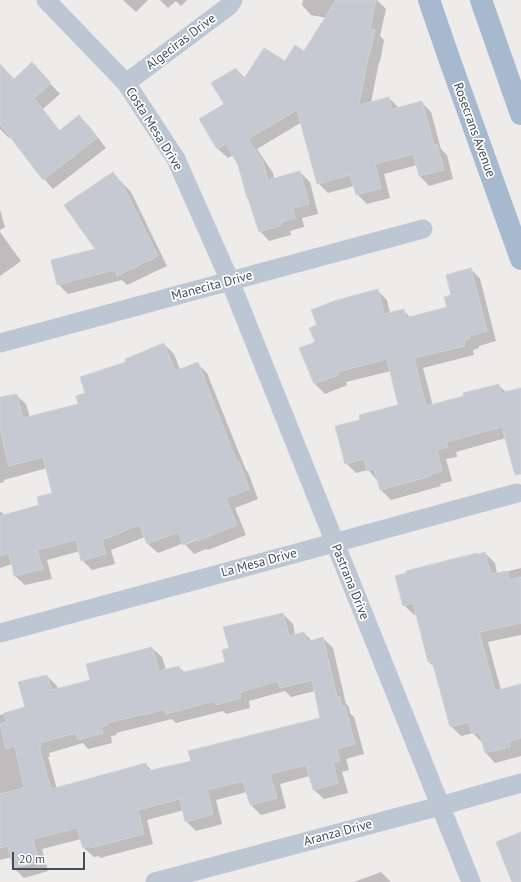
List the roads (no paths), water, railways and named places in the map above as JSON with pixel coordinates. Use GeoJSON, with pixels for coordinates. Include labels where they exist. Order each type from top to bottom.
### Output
{"type":"FeatureCollection","features":[{"type":"Feature","properties":{"kind":"main road","name":"Rosecrans Avenue"},"geometry":{"type":"LineString","coordinates":[[429,0],[521,260]]}},
{"type":"Feature","properties":{"kind":"main road"},"geometry":{"type":"LineString","coordinates":[[481,0],[521,114]]}},
{"type":"Feature","properties":{"kind":"street","name":"Costa Mesa Drive"},"geometry":{"type":"LineString","coordinates":[[46,0],[126,83],[176,159],[230,281]]}},
{"type":"Feature","properties":{"kind":"street","name":"Algeciras Drive"},"geometry":{"type":"LineString","coordinates":[[126,83],[229,6],[234,0]]}},
{"type":"Feature","properties":{"kind":"street","name":"Manecita Drive"},"geometry":{"type":"LineString","coordinates":[[0,343],[423,229]]}},
{"type":"Feature","properties":{"kind":"street","name":"Pastrana Drive"},"geometry":{"type":"LineString","coordinates":[[230,281],[471,882]]}},
{"type":"Feature","properties":{"kind":"street","name":"La Mesa Drive"},"geometry":{"type":"LineString","coordinates":[[0,633],[517,493]]}},
{"type":"Feature","properties":{"kind":"street","name":"Aranza Drive"},"geometry":{"type":"LineString","coordinates":[[155,882],[521,783]]}}]}
